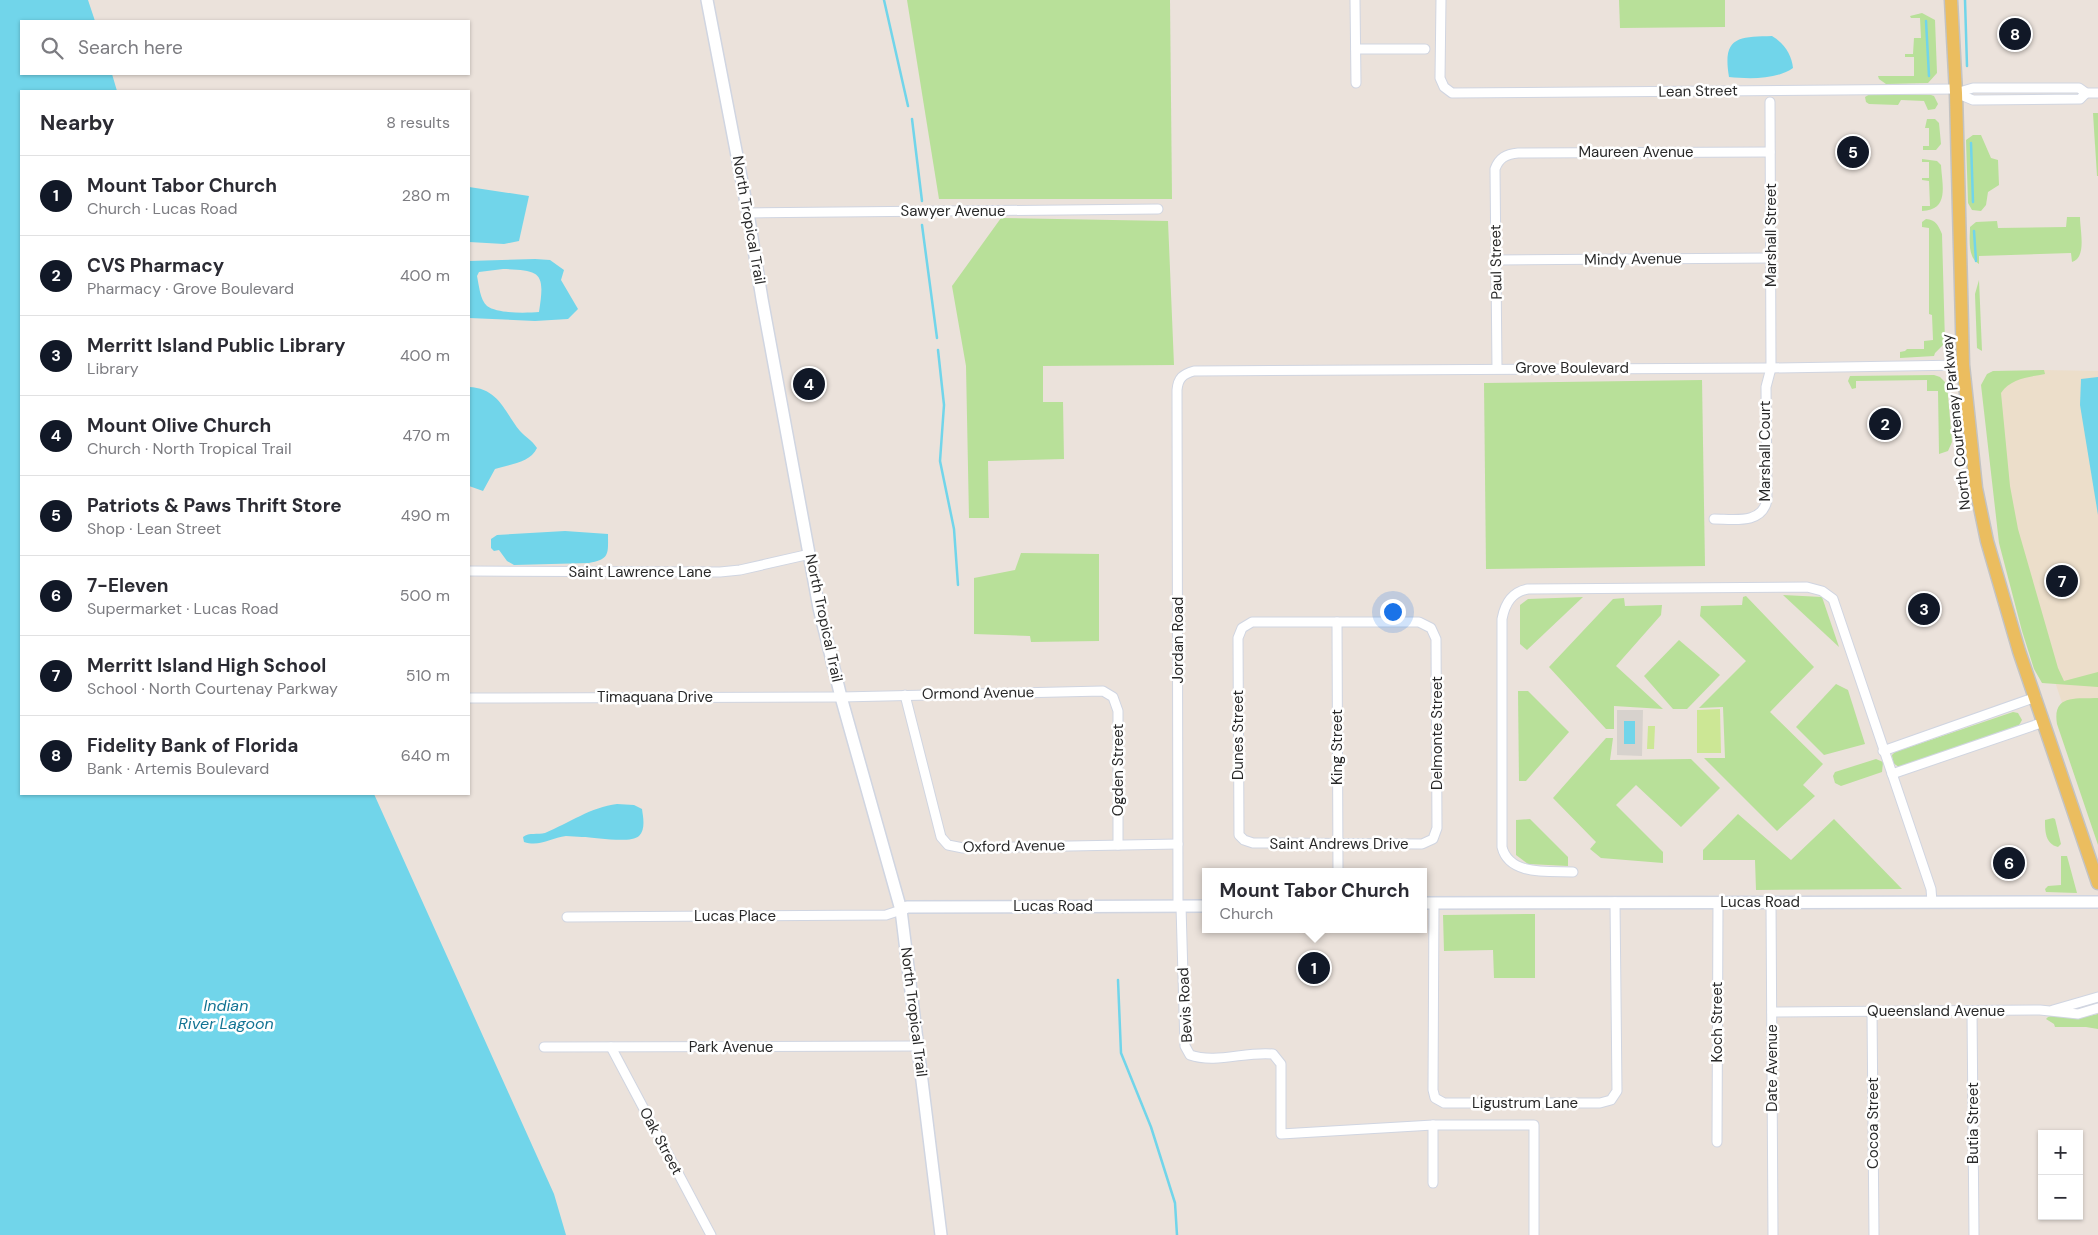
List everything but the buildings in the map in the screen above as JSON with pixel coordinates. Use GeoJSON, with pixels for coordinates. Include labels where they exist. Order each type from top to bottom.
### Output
{"type":"FeatureCollection","features":[{"type":"Feature","properties":{"kind":"main road","name":"North Courtenay Parkway"},"geometry":{"type":"LineString","coordinates":[[1951,0],[1964,365],[1980,511],[2019,651],[2098,883]]}},
{"type":"Feature","properties":{"kind":"main road"},"geometry":{"type":"LineString","coordinates":[[2086,847],[2098,861]]}},
{"type":"Feature","properties":{"kind":"street","name":"North Tropical Trail"},"geometry":{"type":"LineString","coordinates":[[707,0],[820,608],[841,697],[901,910],[941,1235]]}},
{"type":"Feature","properties":{"kind":"street"},"geometry":{"type":"LineString","coordinates":[[1355,0],[1356,84]]}},
{"type":"Feature","properties":{"kind":"street","name":"Lean Street"},"geometry":{"type":"LineString","coordinates":[[1441,0],[1440,78],[1444,87],[1452,93],[1955,91]]}},
{"type":"Feature","properties":{"kind":"street"},"geometry":{"type":"LineString","coordinates":[[1356,49],[1425,50]]}},
{"type":"Feature","properties":{"kind":"street"},"geometry":{"type":"LineString","coordinates":[[1955,91],[1972,88],[2079,88],[2086,93],[2098,93]]}},
{"type":"Feature","properties":{"kind":"street"},"geometry":{"type":"LineString","coordinates":[[2038,88],[2038,99]]}},
{"type":"Feature","properties":{"kind":"street"},"geometry":{"type":"LineString","coordinates":[[1955,91],[1973,100],[2080,99],[2086,93]]}},
{"type":"Feature","properties":{"kind":"street","name":"Marshall Street"},"geometry":{"type":"LineString","coordinates":[[1770,102],[1771,368]]}},
{"type":"Feature","properties":{"kind":"street","name":"Maureen Avenue"},"geometry":{"type":"LineString","coordinates":[[1502,157],[1518,153],[1770,152]]}},
{"type":"Feature","properties":{"kind":"street","name":"Paul Street"},"geometry":{"type":"LineString","coordinates":[[1497,368],[1495,169],[1502,157]]}},
{"type":"Feature","properties":{"kind":"street","name":"Sawyer Avenue"},"geometry":{"type":"LineString","coordinates":[[748,213],[1158,209]]}},
{"type":"Feature","properties":{"kind":"street","name":"Mindy Avenue"},"geometry":{"type":"LineString","coordinates":[[1496,260],[1771,258]]}},
{"type":"Feature","properties":{"kind":"street","name":"Grove Boulevard"},"geometry":{"type":"LineString","coordinates":[[1182,376],[1194,371],[1964,365]]}},
{"type":"Feature","properties":{"kind":"street","name":"Marshall Court"},"geometry":{"type":"LineString","coordinates":[[1714,519],[1752,518],[1758,516],[1766,507],[1768,492],[1766,387],[1771,368]]}},
{"type":"Feature","properties":{"kind":"street","name":"Jordan Road"},"geometry":{"type":"LineString","coordinates":[[1180,906],[1178,844],[1178,390],[1179,380],[1182,376]]}},
{"type":"Feature","properties":{"kind":"street","name":"Saint Lawrence Lane"},"geometry":{"type":"LineString","coordinates":[[470,570],[720,572],[740,570],[810,554]]}},
{"type":"Feature","properties":{"kind":"street"},"geometry":{"type":"LineString","coordinates":[[1572,872],[1535,871],[1520,867],[1510,862],[1504,855],[1502,847],[1502,619],[1509,600],[1520,590],[1807,587],[1822,590],[1833,599],[1931,889],[1932,902]]}},
{"type":"Feature","properties":{"kind":"street","name":"Dunes Street"},"geometry":{"type":"LineString","coordinates":[[1244,840],[1239,835],[1238,826],[1238,638],[1242,628],[1252,622],[1337,622]]}},
{"type":"Feature","properties":{"kind":"street","name":"Delmonte Street"},"geometry":{"type":"LineString","coordinates":[[1337,622],[1419,622],[1430,628],[1436,639],[1437,828],[1433,839]]}},
{"type":"Feature","properties":{"kind":"street","name":"King Street"},"geometry":{"type":"LineString","coordinates":[[1337,622],[1338,868]]}},
{"type":"Feature","properties":{"kind":"street","name":"Ormond Avenue"},"geometry":{"type":"LineString","coordinates":[[841,697],[1093,691],[1104,692],[1113,698]]}},
{"type":"Feature","properties":{"kind":"street","name":"Oxford Avenue"},"geometry":{"type":"LineString","coordinates":[[905,694],[941,837],[948,845],[963,848],[1178,844]]}},
{"type":"Feature","properties":{"kind":"street","name":"Timaquana Drive"},"geometry":{"type":"LineString","coordinates":[[470,698],[841,697]]}},
{"type":"Feature","properties":{"kind":"street"},"geometry":{"type":"LineString","coordinates":[[1883,751],[2036,697]]}},
{"type":"Feature","properties":{"kind":"street","name":"Ogden Street"},"geometry":{"type":"LineString","coordinates":[[1113,698],[1118,711],[1118,844]]}},
{"type":"Feature","properties":{"kind":"street"},"geometry":{"type":"LineString","coordinates":[[1892,774],[2044,722]]}},
{"type":"Feature","properties":{"kind":"street","name":"Saint Andrews Drive"},"geometry":{"type":"LineString","coordinates":[[1244,840],[1253,843],[1422,844],[1433,839]]}},
{"type":"Feature","properties":{"kind":"street","name":"Ligustrum Lane"},"geometry":{"type":"LineString","coordinates":[[1428,903],[1433,1090],[1435,1098],[1444,1103],[1600,1103],[1611,1100],[1618,1091],[1615,902]]}},
{"type":"Feature","properties":{"kind":"street","name":"Koch Street"},"geometry":{"type":"LineString","coordinates":[[1717,1142],[1718,902]]}},
{"type":"Feature","properties":{"kind":"street","name":"Date Avenue"},"geometry":{"type":"LineString","coordinates":[[1770,902],[1773,1235]]}},
{"type":"Feature","properties":{"kind":"street","name":"Lucas Road"},"geometry":{"type":"LineString","coordinates":[[1428,903],[2098,902]]}},
{"type":"Feature","properties":{"kind":"street","name":"Bevis Road"},"geometry":{"type":"LineString","coordinates":[[1180,906],[1185,1046],[1190,1055],[1200,1059],[1259,1052],[1273,1054],[1281,1064],[1281,1134],[1433,1125],[1534,1125],[1534,1235]]}},
{"type":"Feature","properties":{"kind":"street","name":"Lucas Road"},"geometry":{"type":"LineString","coordinates":[[901,910],[907,907],[1202,906]]}},
{"type":"Feature","properties":{"kind":"street","name":"Lucas Place"},"geometry":{"type":"LineString","coordinates":[[567,917],[886,915],[901,910]]}},
{"type":"Feature","properties":{"kind":"street"},"geometry":{"type":"LineString","coordinates":[[2050,1010],[2098,996]]}},
{"type":"Feature","properties":{"kind":"street","name":"Queensland Avenue"},"geometry":{"type":"LineString","coordinates":[[1772,1012],[2050,1010],[2078,1014],[2098,1008]]}},
{"type":"Feature","properties":{"kind":"street","name":"Cocoa Street"},"geometry":{"type":"LineString","coordinates":[[1872,1010],[1874,1235]]}},
{"type":"Feature","properties":{"kind":"street","name":"Butia Street"},"geometry":{"type":"LineString","coordinates":[[1972,1010],[1974,1235]]}},
{"type":"Feature","properties":{"kind":"street","name":"Park Avenue"},"geometry":{"type":"LineString","coordinates":[[544,1048],[919,1046]]}},
{"type":"Feature","properties":{"kind":"street","name":"Oak Street"},"geometry":{"type":"LineString","coordinates":[[611,1047],[711,1235]]}},
{"type":"Feature","properties":{"kind":"street"},"geometry":{"type":"LineString","coordinates":[[1433,1125],[1433,1183]]}},
{"type":"Feature","properties":{"kind":"shaded area"},"geometry":{"type":"Polygon","coordinates":[[[2043,370],[2098,371],[2098,809],[2053,676],[2015,543],[1996,378],[2043,370]]]}},
{"type":"Feature","properties":{"kind":"shaded area"},"geometry":{"type":"Polygon","coordinates":[[[1617,710],[1643,710],[1642,756],[1617,755],[1617,710]]]}},
{"type":"Feature","properties":{"kind":"green space"},"geometry":{"type":"Polygon","coordinates":[[[907,0],[1170,0],[1172,199],[939,199],[907,0]]]}},
{"type":"Feature","properties":{"kind":"green space"},"geometry":{"type":"Polygon","coordinates":[[[1619,0],[1725,0],[1725,27],[1620,28],[1619,0]]]}},
{"type":"Feature","properties":{"kind":"green space"},"geometry":{"type":"Polygon","coordinates":[[[1922,13],[1935,20],[1937,73],[1928,83],[1886,84],[1878,76],[1914,76],[1914,57],[1905,57],[1905,54],[1913,54],[1914,38],[1921,38],[1920,18],[1911,18],[1910,16],[1922,13]]]}},
{"type":"Feature","properties":{"kind":"green space"},"geometry":{"type":"Polygon","coordinates":[[[1870,94],[1931,95],[1934,96],[1938,104],[1935,109],[1928,110],[1924,101],[1901,100],[1898,105],[1869,104],[1866,102],[1865,97],[1870,94]]]}},
{"type":"Feature","properties":{"kind":"green space"},"geometry":{"type":"Polygon","coordinates":[[[2093,113],[2098,113],[2098,176],[2097,176],[2093,113]]]}},
{"type":"Feature","properties":{"kind":"green space"},"geometry":{"type":"Polygon","coordinates":[[[1927,119],[1935,119],[1939,123],[1941,144],[1936,150],[1923,150],[1923,146],[1929,146],[1929,128],[1925,128],[1927,119]]]}},
{"type":"Feature","properties":{"kind":"green space"},"geometry":{"type":"Polygon","coordinates":[[[1973,135],[1981,135],[1991,158],[1998,160],[1999,185],[1988,192],[1986,205],[1981,211],[1972,210],[1968,203],[1966,140],[1973,135]]]}},
{"type":"Feature","properties":{"kind":"green space"},"geometry":{"type":"Polygon","coordinates":[[[1922,159],[1937,161],[1941,165],[1943,188],[1941,201],[1937,206],[1931,210],[1922,211],[1922,206],[1930,206],[1929,181],[1922,180],[1922,178],[1929,178],[1929,162],[1922,162],[1922,159]]]}},
{"type":"Feature","properties":{"kind":"green space"},"geometry":{"type":"Polygon","coordinates":[[[2067,217],[2080,217],[2080,255],[2072,262],[2071,253],[1979,256],[1979,264],[1975,261],[1971,252],[1970,227],[1976,222],[1997,221],[1998,228],[2066,227],[2067,217]]]}},
{"type":"Feature","properties":{"kind":"green space"},"geometry":{"type":"Polygon","coordinates":[[[1001,218],[1168,221],[1174,365],[1043,366],[1043,402],[1063,402],[1064,459],[988,461],[989,518],[969,518],[966,366],[952,286],[1001,218]]]}},
{"type":"Feature","properties":{"kind":"green space"},"geometry":{"type":"Polygon","coordinates":[[[1926,219],[1932,220],[1942,234],[1945,343],[1934,356],[1900,358],[1900,352],[1907,349],[1924,349],[1924,341],[1933,340],[1932,315],[1929,314],[1929,228],[1922,227],[1922,222],[1926,219]]]}},
{"type":"Feature","properties":{"kind":"green space"},"geometry":{"type":"Polygon","coordinates":[[[1979,280],[1982,351],[1977,348],[1975,294],[1979,280]]]}},
{"type":"Feature","properties":{"kind":"green space"},"geometry":{"type":"Polygon","coordinates":[[[2044,370],[2045,374],[2015,381],[2001,393],[2010,486],[2018,529],[2058,668],[2064,681],[2098,672],[2098,687],[2042,683],[2034,669],[2022,631],[1999,543],[1981,385],[1987,374],[1993,371],[2044,370]]]}},
{"type":"Feature","properties":{"kind":"green space"},"geometry":{"type":"Polygon","coordinates":[[[1934,375],[1940,377],[1947,384],[1952,442],[1948,451],[1939,454],[1938,391],[1927,391],[1927,380],[1856,381],[1856,388],[1852,389],[1848,381],[1850,376],[1934,375]]]}},
{"type":"Feature","properties":{"kind":"green space"},"geometry":{"type":"Polygon","coordinates":[[[1702,380],[1705,566],[1486,569],[1484,383],[1702,380]]]}},
{"type":"Feature","properties":{"kind":"green space"},"geometry":{"type":"Polygon","coordinates":[[[1021,553],[1099,554],[1099,641],[1031,642],[1030,636],[974,634],[974,578],[1015,570],[1021,553]]]}},
{"type":"Feature","properties":{"kind":"green space"},"geometry":{"type":"Polygon","coordinates":[[[1783,595],[1822,597],[1839,647],[1783,595]]]}},
{"type":"Feature","properties":{"kind":"green space"},"geometry":{"type":"Polygon","coordinates":[[[1746,596],[1814,667],[1770,712],[1823,764],[1803,785],[1815,796],[1777,831],[1704,758],[1725,758],[1723,707],[1699,708],[1746,661],[1700,616],[1701,606],[1742,605],[1743,597],[1746,596]]]}},
{"type":"Feature","properties":{"kind":"green space"},"geometry":{"type":"Polygon","coordinates":[[[1583,597],[1527,650],[1520,644],[1520,605],[1528,599],[1583,597]]]}},
{"type":"Feature","properties":{"kind":"green space"},"geometry":{"type":"Polygon","coordinates":[[[1624,598],[1625,606],[1662,605],[1661,615],[1616,666],[1663,709],[1614,706],[1614,729],[1606,729],[1549,667],[1613,599],[1624,598]]]}},
{"type":"Feature","properties":{"kind":"green space"},"geometry":{"type":"Polygon","coordinates":[[[1679,640],[1720,675],[1687,709],[1673,709],[1644,676],[1679,640]]]}},
{"type":"Feature","properties":{"kind":"green space"},"geometry":{"type":"Polygon","coordinates":[[[1836,684],[1848,690],[1865,744],[1824,755],[1796,727],[1836,684]]]}},
{"type":"Feature","properties":{"kind":"green space"},"geometry":{"type":"Polygon","coordinates":[[[1518,691],[1528,691],[1569,732],[1526,781],[1519,781],[1518,691]]]}},
{"type":"Feature","properties":{"kind":"green space"},"geometry":{"type":"Polygon","coordinates":[[[2098,698],[2098,845],[2057,724],[2056,714],[2058,707],[2067,700],[2098,698]]]}},
{"type":"Feature","properties":{"kind":"green space"},"geometry":{"type":"Polygon","coordinates":[[[1720,709],[1721,753],[1697,753],[1697,710],[1720,709]]]}},
{"type":"Feature","properties":{"kind":"green space"},"geometry":{"type":"Polygon","coordinates":[[[2013,712],[2018,713],[2022,720],[2018,727],[1899,767],[1893,763],[1892,755],[1895,752],[2013,712]]]}},
{"type":"Feature","properties":{"kind":"green space"},"geometry":{"type":"Polygon","coordinates":[[[1648,726],[1655,726],[1654,749],[1647,749],[1648,726]]]}},
{"type":"Feature","properties":{"kind":"green space"},"geometry":{"type":"Polygon","coordinates":[[[1606,738],[1613,738],[1610,760],[1691,759],[1720,788],[1681,827],[1636,785],[1616,805],[1663,852],[1663,863],[1601,858],[1590,849],[1596,842],[1553,798],[1606,738]]]}},
{"type":"Feature","properties":{"kind":"green space"},"geometry":{"type":"Polygon","coordinates":[[[1876,759],[1883,762],[1882,772],[1841,786],[1835,783],[1833,776],[1835,772],[1876,759]]]}},
{"type":"Feature","properties":{"kind":"green space"},"geometry":{"type":"Polygon","coordinates":[[[1738,814],[1791,860],[1834,819],[1902,889],[1756,890],[1755,860],[1703,860],[1703,850],[1738,814]]]}},
{"type":"Feature","properties":{"kind":"green space"},"geometry":{"type":"Polygon","coordinates":[[[1530,819],[1568,857],[1568,866],[1528,864],[1516,855],[1516,820],[1530,819]]]}},
{"type":"Feature","properties":{"kind":"green space"},"geometry":{"type":"Polygon","coordinates":[[[2055,819],[2061,844],[2058,847],[2050,843],[2046,833],[2045,820],[2055,819]]]}},
{"type":"Feature","properties":{"kind":"green space"},"geometry":{"type":"Polygon","coordinates":[[[2061,856],[2067,856],[2077,893],[2046,892],[2045,889],[2048,886],[2061,885],[2061,856]]]}},
{"type":"Feature","properties":{"kind":"green space"},"geometry":{"type":"Polygon","coordinates":[[[1535,914],[1535,978],[1494,978],[1493,950],[1444,951],[1443,915],[1535,914]]]}},
{"type":"Feature","properties":{"kind":"green space"},"geometry":{"type":"Polygon","coordinates":[[[2057,1014],[2074,1019],[2098,1014],[2098,1029],[2055,1027],[2054,1024],[2046,1019],[2057,1014]]]}},
{"type":"Feature","properties":{"kind":"water","name":"Indian River Lagoon"},"geometry":{"type":"Polygon","coordinates":[[[0,0],[88,0],[95,20],[20,20],[20,75],[112,75],[117,90],[20,90],[20,795],[374,795],[554,1194],[566,1235],[0,1235],[0,0]]]}},
{"type":"Feature","properties":{"kind":"water"},"geometry":{"type":"Polygon","coordinates":[[[1772,36],[1787,50],[1793,68],[1770,77],[1729,77],[1728,53],[1735,42],[1750,37],[1772,36]]]}},
{"type":"Feature","properties":{"kind":"water"},"geometry":{"type":"Polygon","coordinates":[[[470,187],[529,196],[519,241],[504,244],[470,242],[470,187]]]}},
{"type":"Feature","properties":{"kind":"water"},"geometry":{"type":"Polygon","coordinates":[[[550,260],[564,270],[561,280],[578,309],[568,319],[535,321],[470,318],[470,261],[550,260]],[[503,269],[479,272],[477,276],[480,292],[487,306],[492,309],[513,312],[539,312],[541,282],[538,276],[526,271],[503,269]]]}},
{"type":"Feature","properties":{"kind":"water"},"geometry":{"type":"Polygon","coordinates":[[[2098,377],[2098,515],[2080,405],[2081,379],[2098,377]]]}},
{"type":"Feature","properties":{"kind":"water"},"geometry":{"type":"Polygon","coordinates":[[[470,387],[479,388],[494,397],[520,431],[537,448],[525,460],[495,469],[483,491],[470,486],[470,387]]]}},
{"type":"Feature","properties":{"kind":"water"},"geometry":{"type":"Polygon","coordinates":[[[565,531],[608,534],[608,551],[601,560],[589,563],[514,565],[507,561],[499,550],[494,551],[491,548],[491,539],[497,535],[565,531]]]}},
{"type":"Feature","properties":{"kind":"water"},"geometry":{"type":"Polygon","coordinates":[[[1624,721],[1635,721],[1635,744],[1624,744],[1624,721]]]}},
{"type":"Feature","properties":{"kind":"water"},"geometry":{"type":"Polygon","coordinates":[[[617,804],[634,805],[642,809],[643,826],[639,836],[628,840],[620,840],[566,836],[540,843],[524,842],[523,837],[525,835],[545,833],[598,808],[617,804]]]}},
{"type":"Feature","properties":{"kind":"waterway"},"geometry":{"type":"LineString","coordinates":[[884,0],[908,106]]}},
{"type":"Feature","properties":{"kind":"waterway"},"geometry":{"type":"LineString","coordinates":[[1965,0],[1967,66]]}},
{"type":"Feature","properties":{"kind":"waterway"},"geometry":{"type":"LineString","coordinates":[[1926,21],[1929,76]]}},
{"type":"Feature","properties":{"kind":"waterway"},"geometry":{"type":"LineString","coordinates":[[912,119],[922,201]]}},
{"type":"Feature","properties":{"kind":"waterway"},"geometry":{"type":"LineString","coordinates":[[1971,143],[1973,202]]}},
{"type":"Feature","properties":{"kind":"waterway"},"geometry":{"type":"LineString","coordinates":[[922,225],[937,338]]}},
{"type":"Feature","properties":{"kind":"waterway"},"geometry":{"type":"LineString","coordinates":[[1974,231],[1976,261]]}},
{"type":"Feature","properties":{"kind":"waterway"},"geometry":{"type":"LineString","coordinates":[[938,350],[944,405],[940,461],[954,529],[958,585]]}},
{"type":"Feature","properties":{"kind":"waterway"},"geometry":{"type":"LineString","coordinates":[[1118,980],[1121,1053],[1151,1127],[1175,1203],[1177,1235]]}},
{"type":"Feature","properties":{"kind":"place","name":"Fidelity Bank of Florida"},"geometry":{"type":"Point","coordinates":[2015,34]}},
{"type":"Feature","properties":{"kind":"place","name":"Patriots & Paws Thrift Store"},"geometry":{"type":"Point","coordinates":[1853,152]}},
{"type":"Feature","properties":{"kind":"place","name":"Mount Olive Church"},"geometry":{"type":"Point","coordinates":[809,384]}},
{"type":"Feature","properties":{"kind":"place","name":"CVS Pharmacy"},"geometry":{"type":"Point","coordinates":[1885,424]}},
{"type":"Feature","properties":{"kind":"place","name":"Merritt Island High School"},"geometry":{"type":"Point","coordinates":[2062,581]}},
{"type":"Feature","properties":{"kind":"place","name":"Merritt Island Public Library"},"geometry":{"type":"Point","coordinates":[1924,609]}},
{"type":"Feature","properties":{"kind":"place","name":"7-Eleven"},"geometry":{"type":"Point","coordinates":[2009,863]}},
{"type":"Feature","properties":{"kind":"place","name":"Mount Tabor Church"},"geometry":{"type":"Point","coordinates":[1314,968]}}]}
